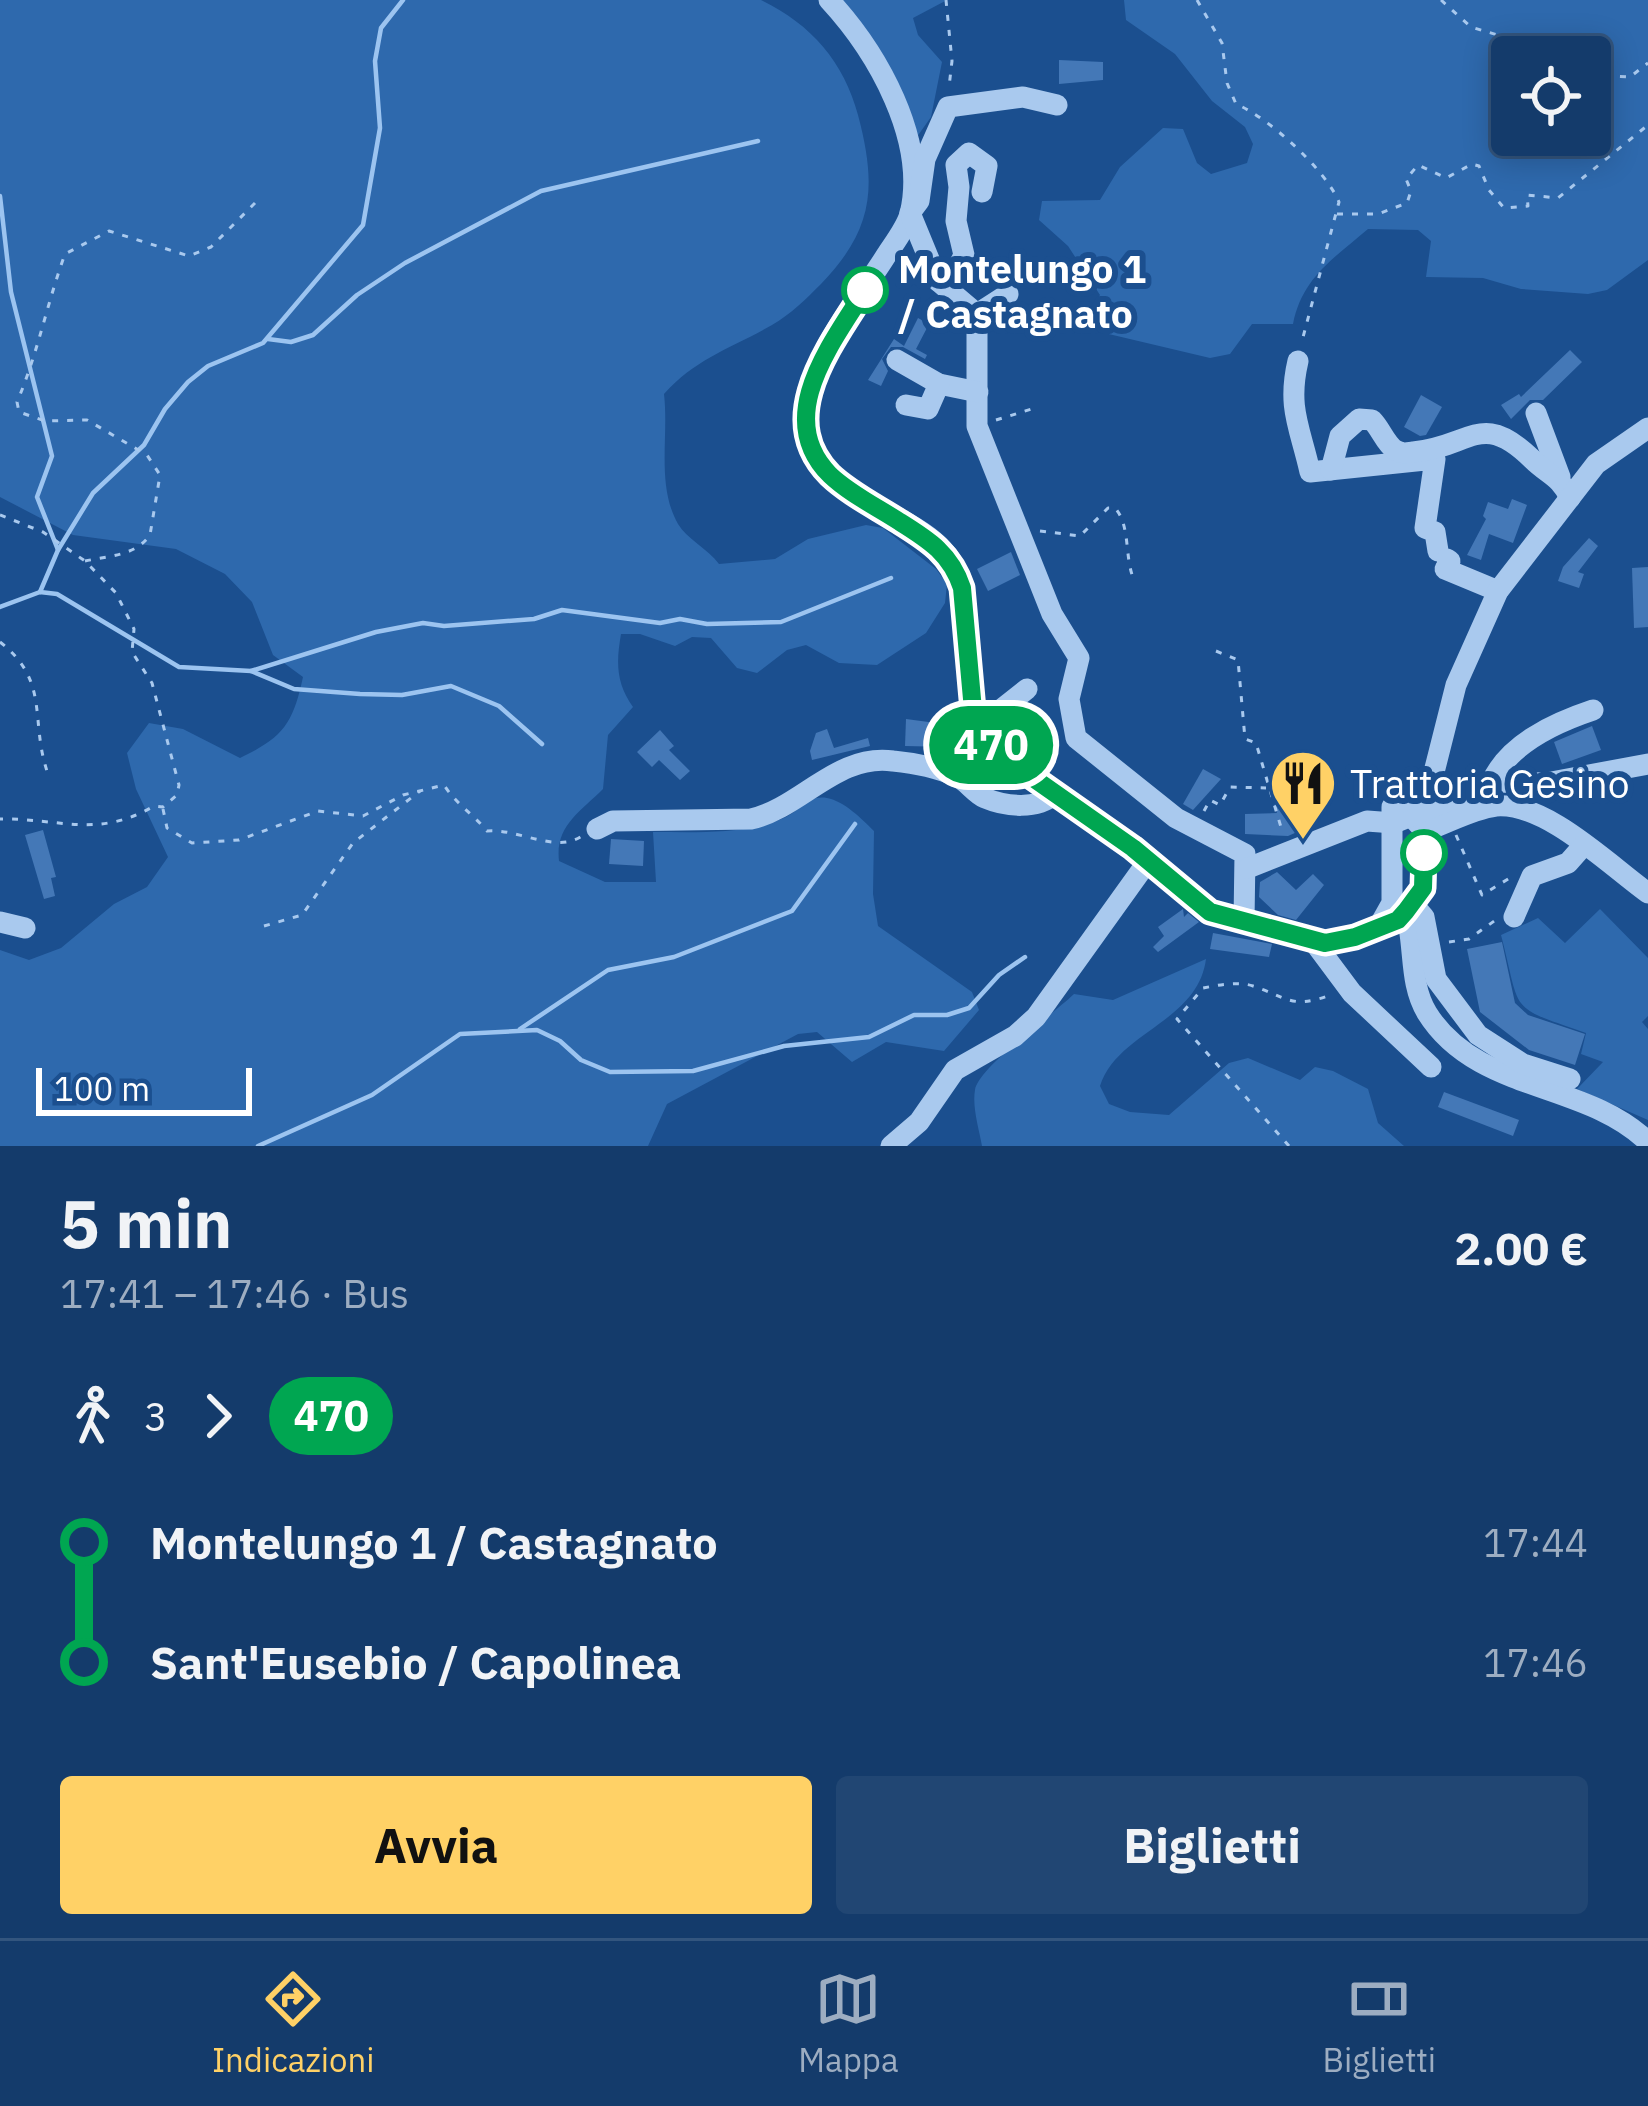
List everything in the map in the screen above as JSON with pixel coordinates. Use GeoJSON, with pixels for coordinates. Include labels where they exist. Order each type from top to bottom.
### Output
{"type":"FeatureCollection","features":[{"type":"Feature","properties":{"kind":"street"},"geometry":{"type":"LineString","coordinates":[[829,0],[872,54],[908,139],[910,213],[938,280],[977,314],[977,426],[1052,614],[1079,658],[1069,699],[1076,738],[1087,751],[1247,861],[1281,856],[1367,820],[1448,824],[1488,807],[1515,806],[1548,819],[1648,893]]}},
{"type":"Feature","properties":{"kind":"street"},"geometry":{"type":"LineString","coordinates":[[1057,105],[1023,97],[948,107],[925,158],[919,201],[811,383],[807,430],[825,470],[839,483],[924,537],[955,567],[962,588],[976,726],[1014,765],[1220,916],[1325,943],[1378,928],[1406,911],[1423,888],[1412,820],[1392,807],[1430,788],[1456,685],[1498,591],[1565,487],[1648,428]]}},
{"type":"Feature","properties":{"kind":"street"},"geometry":{"type":"LineString","coordinates":[[938,280],[958,267],[964,255],[956,221],[956,164],[969,153],[987,166],[982,192]]}},
{"type":"Feature","properties":{"kind":"street"},"geometry":{"type":"LineString","coordinates":[[977,314],[1008,294]]}},
{"type":"Feature","properties":{"kind":"street"},"geometry":{"type":"LineString","coordinates":[[897,360],[939,384],[978,392]]}},
{"type":"Feature","properties":{"kind":"street"},"geometry":{"type":"LineString","coordinates":[[1298,361],[1292,388],[1293,420],[1310,472],[1435,459],[1425,528],[1435,532],[1450,561],[1445,569],[1498,591]]}},
{"type":"Feature","properties":{"kind":"street"},"geometry":{"type":"LineString","coordinates":[[906,405],[928,409],[939,384]]}},
{"type":"Feature","properties":{"kind":"street"},"geometry":{"type":"LineString","coordinates":[[1536,413],[1565,487]]}},
{"type":"Feature","properties":{"kind":"street"},"geometry":{"type":"LineString","coordinates":[[1331,470],[1345,429],[1366,418],[1378,425],[1392,448],[1403,453],[1438,449],[1486,431],[1500,433],[1565,487]]}},
{"type":"Feature","properties":{"kind":"street"},"geometry":{"type":"LineString","coordinates":[[1014,765],[1003,708],[1027,689]]}},
{"type":"Feature","properties":{"kind":"street"},"geometry":{"type":"LineString","coordinates":[[1491,783],[1498,766],[1552,723],[1593,710]]}},
{"type":"Feature","properties":{"kind":"street"},"geometry":{"type":"LineString","coordinates":[[597,829],[614,821],[708,821],[773,814],[813,783],[869,760],[950,773],[981,796],[997,801],[1031,806],[1055,794]]}},
{"type":"Feature","properties":{"kind":"street"},"geometry":{"type":"LineString","coordinates":[[1378,928],[1390,909],[1412,820],[1491,783],[1546,783],[1648,764]]}},
{"type":"Feature","properties":{"kind":"street"},"geometry":{"type":"LineString","coordinates":[[1515,915],[1532,876],[1568,863],[1583,846]]}},
{"type":"Feature","properties":{"kind":"street"},"geometry":{"type":"LineString","coordinates":[[891,1146],[919,1122],[955,1070],[1015,1036],[1036,1017],[1148,861]]}},
{"type":"Feature","properties":{"kind":"street"},"geometry":{"type":"LineString","coordinates":[[1244,922],[1247,861]]}},
{"type":"Feature","properties":{"kind":"street"},"geometry":{"type":"LineString","coordinates":[[1394,886],[1406,911],[1416,984],[1426,1012],[1444,1034],[1481,1064],[1613,1118],[1648,1142]]}},
{"type":"Feature","properties":{"kind":"street"},"geometry":{"type":"LineString","coordinates":[[1406,911],[1418,910],[1424,917],[1436,979],[1478,1035],[1522,1064],[1570,1079]]}},
{"type":"Feature","properties":{"kind":"street"},"geometry":{"type":"LineString","coordinates":[[0,922],[25,928]]}},
{"type":"Feature","properties":{"kind":"street"},"geometry":{"type":"LineString","coordinates":[[1311,938],[1338,975],[1417,1059],[1431,1067]]}},
{"type":"Feature","properties":{"kind":"path"},"geometry":{"type":"LineString","coordinates":[[946,0],[952,61],[948,107]]}},
{"type":"Feature","properties":{"kind":"path"},"geometry":{"type":"LineString","coordinates":[[1196,0],[1222,43],[1227,83],[1236,104],[1263,116],[1289,146],[1330,180],[1339,202],[1298,361]]}},
{"type":"Feature","properties":{"kind":"path"},"geometry":{"type":"LineString","coordinates":[[1441,0],[1471,27],[1501,36]]}},
{"type":"Feature","properties":{"kind":"path"},"geometry":{"type":"LineString","coordinates":[[1611,76],[1630,77],[1648,63]]}},
{"type":"Feature","properties":{"kind":"path"},"geometry":{"type":"LineString","coordinates":[[1337,214],[1378,214],[1406,203],[1411,191],[1406,179],[1418,165],[1446,178],[1472,164],[1479,166],[1489,190],[1504,208],[1528,206],[1528,195],[1558,198],[1648,125]]}},
{"type":"Feature","properties":{"kind":"path"},"geometry":{"type":"LineString","coordinates":[[86,561],[133,551],[144,543],[150,535],[160,475],[147,455],[87,420],[45,421],[19,412],[17,402],[50,317],[51,292],[65,254],[109,231],[189,256],[211,247],[256,202]]}},
{"type":"Feature","properties":{"kind":"path"},"geometry":{"type":"LineString","coordinates":[[977,426],[1035,408]]}},
{"type":"Feature","properties":{"kind":"path"},"geometry":{"type":"LineString","coordinates":[[1021,535],[1039,531],[1080,536],[1108,508],[1114,508],[1124,520],[1127,564],[1134,580]]}},
{"type":"Feature","properties":{"kind":"path"},"geometry":{"type":"LineString","coordinates":[[0,514],[43,532],[86,561],[116,593],[134,629],[132,652],[157,700],[166,746],[178,770],[177,795],[163,807],[154,806],[139,815],[86,829],[36,818],[0,820]]}},
{"type":"Feature","properties":{"kind":"path"},"geometry":{"type":"LineString","coordinates":[[0,642],[27,667],[39,698],[37,743],[48,774]]}},
{"type":"Feature","properties":{"kind":"path"},"geometry":{"type":"LineString","coordinates":[[1216,651],[1238,660],[1245,739],[1256,743],[1281,856]]}},
{"type":"Feature","properties":{"kind":"path"},"geometry":{"type":"LineString","coordinates":[[163,807],[167,828],[192,843],[204,843],[239,840],[318,811],[363,816],[444,785],[456,804],[473,814],[487,831],[509,829],[529,838],[572,842],[597,829]]}},
{"type":"Feature","properties":{"kind":"path"},"geometry":{"type":"LineString","coordinates":[[1193,827],[1210,800],[1220,805],[1230,787],[1268,788]]}},
{"type":"Feature","properties":{"kind":"path"},"geometry":{"type":"LineString","coordinates":[[264,926],[302,915],[353,843],[422,790]]}},
{"type":"Feature","properties":{"kind":"path"},"geometry":{"type":"LineString","coordinates":[[1448,824],[1465,848],[1482,895],[1511,876],[1532,876]]}},
{"type":"Feature","properties":{"kind":"path"},"geometry":{"type":"LineString","coordinates":[[1449,942],[1469,939],[1489,921],[1515,915]]}},
{"type":"Feature","properties":{"kind":"path"},"geometry":{"type":"LineString","coordinates":[[1289,1146],[1177,1018],[1203,988],[1250,985],[1289,1003],[1302,1003],[1335,993],[1338,975]]}},
{"type":"Feature","properties":{"kind":"shaded area"},"geometry":{"type":"Polygon","coordinates":[[[0,0],[761,0],[795,21],[823,47],[852,96],[864,141],[869,186],[861,225],[839,264],[798,306],[702,362],[664,394],[667,493],[678,524],[719,564],[775,559],[808,539],[866,525],[883,528],[936,569],[947,584],[945,603],[926,633],[877,665],[839,663],[806,645],[787,650],[757,673],[737,668],[711,638],[692,637],[675,646],[640,634],[621,634],[619,672],[633,707],[608,735],[603,789],[565,829],[559,861],[605,882],[656,882],[653,832],[738,830],[786,817],[814,799],[840,803],[874,831],[873,894],[878,926],[972,992],[979,1010],[944,1051],[886,1042],[852,1062],[817,1032],[798,1034],[667,1104],[648,1146],[0,1146],[0,950],[29,960],[61,948],[114,904],[147,887],[168,857],[136,789],[127,753],[149,723],[183,729],[240,758],[284,727],[303,677],[273,655],[252,602],[225,574],[176,549],[73,535],[0,497],[0,0]]]}},
{"type":"Feature","properties":{"kind":"shaded area"},"geometry":{"type":"Polygon","coordinates":[[[840,0],[947,0],[913,18],[918,35],[942,62],[931,117],[914,141],[903,101],[886,66],[840,0]]]}},
{"type":"Feature","properties":{"kind":"shaded area"},"geometry":{"type":"Polygon","coordinates":[[[1124,0],[1648,0],[1648,260],[1607,290],[1588,294],[1521,289],[1483,278],[1426,277],[1431,241],[1418,230],[1368,229],[1311,282],[1293,324],[1252,324],[1230,354],[1210,358],[1096,331],[1090,312],[1100,295],[1068,246],[1039,220],[1042,201],[1100,200],[1120,167],[1163,128],[1183,129],[1197,163],[1211,174],[1247,163],[1253,144],[1245,127],[1212,101],[1175,54],[1126,20],[1124,0]]]}},
{"type":"Feature","properties":{"kind":"shaded area"},"geometry":{"type":"Polygon","coordinates":[[[1600,909],[1648,958],[1648,1016],[1642,1022],[1648,1029],[1648,1120],[1577,1089],[1603,1062],[1581,1054],[1586,1033],[1529,1011],[1521,1003],[1501,935],[1538,918],[1565,943],[1600,909]]]}},
{"type":"Feature","properties":{"kind":"shaded area"},"geometry":{"type":"Polygon","coordinates":[[[1206,959],[1188,998],[1109,1068],[1100,1086],[1109,1104],[1130,1112],[1169,1115],[1229,1063],[1248,1058],[1300,1080],[1315,1067],[1368,1089],[1378,1123],[1404,1146],[982,1146],[974,1104],[979,1080],[1074,994],[1113,1000],[1206,959]]]}},
{"type":"Feature","properties":{"kind":"building"},"geometry":{"type":"Polygon","coordinates":[[[1059,60],[1103,62],[1103,80],[1059,84],[1059,60]]]}},
{"type":"Feature","properties":{"kind":"building"},"geometry":{"type":"Polygon","coordinates":[[[918,318],[929,324],[916,349],[927,355],[925,359],[903,347],[891,347],[882,359],[888,371],[881,386],[868,380],[894,339],[904,346],[918,318]]]}},
{"type":"Feature","properties":{"kind":"building"},"geometry":{"type":"Polygon","coordinates":[[[1570,350],[1582,362],[1543,400],[1530,400],[1511,419],[1501,405],[1521,397],[1570,350]]]}},
{"type":"Feature","properties":{"kind":"building"},"geometry":{"type":"Polygon","coordinates":[[[1421,395],[1442,407],[1426,435],[1420,436],[1404,427],[1421,395]]]}},
{"type":"Feature","properties":{"kind":"building"},"geometry":{"type":"Polygon","coordinates":[[[1512,499],[1527,505],[1513,543],[1489,534],[1481,560],[1467,555],[1486,519],[1488,502],[1508,509],[1512,499]]]}},
{"type":"Feature","properties":{"kind":"building"},"geometry":{"type":"Polygon","coordinates":[[[1589,538],[1598,546],[1578,572],[1584,574],[1579,588],[1558,581],[1563,567],[1589,538]]]}},
{"type":"Feature","properties":{"kind":"building"},"geometry":{"type":"Polygon","coordinates":[[[1011,552],[1020,575],[988,591],[977,569],[1011,552]]]}},
{"type":"Feature","properties":{"kind":"building"},"geometry":{"type":"Polygon","coordinates":[[[1648,567],[1648,627],[1634,628],[1632,568],[1648,567]]]}},
{"type":"Feature","properties":{"kind":"building"},"geometry":{"type":"Polygon","coordinates":[[[906,719],[951,725],[949,747],[905,746],[906,719]]]}},
{"type":"Feature","properties":{"kind":"building"},"geometry":{"type":"Polygon","coordinates":[[[1592,726],[1601,750],[1562,764],[1554,742],[1592,726]]]}},
{"type":"Feature","properties":{"kind":"building"},"geometry":{"type":"Polygon","coordinates":[[[827,729],[834,748],[868,738],[870,746],[812,760],[816,733],[827,729]]]}},
{"type":"Feature","properties":{"kind":"building"},"geometry":{"type":"Polygon","coordinates":[[[660,730],[674,746],[669,750],[690,771],[680,780],[659,760],[652,767],[637,752],[660,730]]]}},
{"type":"Feature","properties":{"kind":"building"},"geometry":{"type":"Polygon","coordinates":[[[1203,769],[1221,779],[1193,810],[1183,804],[1203,769]]]}},
{"type":"Feature","properties":{"kind":"building"},"geometry":{"type":"Polygon","coordinates":[[[1297,795],[1311,826],[1288,836],[1245,834],[1245,814],[1277,813],[1274,805],[1297,795]]]}},
{"type":"Feature","properties":{"kind":"building"},"geometry":{"type":"Polygon","coordinates":[[[43,830],[56,877],[51,878],[55,896],[44,899],[25,835],[43,830]]]}},
{"type":"Feature","properties":{"kind":"building"},"geometry":{"type":"Polygon","coordinates":[[[611,839],[644,841],[643,866],[609,864],[611,839]]]}},
{"type":"Feature","properties":{"kind":"building"},"geometry":{"type":"Polygon","coordinates":[[[1277,872],[1296,890],[1313,874],[1324,885],[1296,920],[1278,915],[1259,897],[1260,882],[1277,872]]]}},
{"type":"Feature","properties":{"kind":"building"},"geometry":{"type":"Polygon","coordinates":[[[1183,909],[1184,917],[1188,913],[1199,922],[1158,952],[1153,947],[1164,936],[1158,927],[1183,909]]]}},
{"type":"Feature","properties":{"kind":"building"},"geometry":{"type":"Polygon","coordinates":[[[1213,933],[1272,944],[1269,957],[1210,949],[1213,933]]]}},
{"type":"Feature","properties":{"kind":"building"},"geometry":{"type":"Polygon","coordinates":[[[1502,942],[1515,1003],[1528,1015],[1585,1034],[1575,1065],[1529,1050],[1480,1012],[1467,949],[1502,942]]]}},
{"type":"Feature","properties":{"kind":"building"},"geometry":{"type":"Polygon","coordinates":[[[1444,1092],[1519,1120],[1513,1136],[1438,1107],[1444,1092]]]}},
{"type":"Feature","properties":{"kind":"waterway"},"geometry":{"type":"LineString","coordinates":[[40,592],[58,550],[93,493],[144,445],[188,382],[208,366],[263,343],[363,225],[380,128],[375,61],[381,28],[403,0]]}},
{"type":"Feature","properties":{"kind":"waterway"},"geometry":{"type":"LineString","coordinates":[[268,339],[291,342],[313,335],[357,295],[405,263],[541,191],[758,141]]}},
{"type":"Feature","properties":{"kind":"waterway"},"geometry":{"type":"LineString","coordinates":[[0,196],[11,292],[52,456],[37,497],[58,550]]}},
{"type":"Feature","properties":{"kind":"waterway"},"geometry":{"type":"LineString","coordinates":[[251,671],[376,632],[423,623],[444,626],[534,619],[562,610],[660,623],[680,619],[707,624],[781,622],[891,578]]}},
{"type":"Feature","properties":{"kind":"waterway"},"geometry":{"type":"LineString","coordinates":[[0,607],[40,592],[57,594],[179,667],[251,671],[294,689],[402,695],[451,686],[499,706],[542,744]]}},
{"type":"Feature","properties":{"kind":"waterway"},"geometry":{"type":"LineString","coordinates":[[520,1029],[608,970],[674,957],[792,911],[855,824]]}},
{"type":"Feature","properties":{"kind":"waterway"},"geometry":{"type":"LineString","coordinates":[[258,1146],[372,1095],[460,1034],[537,1030],[560,1041],[581,1060],[610,1072],[693,1071],[784,1046],[869,1037],[914,1015],[947,1015],[969,1008],[999,975],[1025,957]]}},
{"type":"Feature","properties":{"kind":"bus line","name":"470"},"geometry":{"type":"LineString","coordinates":[[865,290],[811,383],[807,430],[814,452],[839,483],[944,551],[955,567],[962,588],[976,726],[999,754],[1133,848],[1210,912],[1325,943],[1367,934],[1398,920],[1423,888],[1424,853]]}},
{"type":"Feature","properties":{"kind":"place","name":"Montelungo 1 / Castagnato"},"geometry":{"type":"Point","coordinates":[865,290]}},
{"type":"Feature","properties":{"kind":"place","name":"Trattoria Gesino"},"geometry":{"type":"Point","coordinates":[1303,842]}}]}
